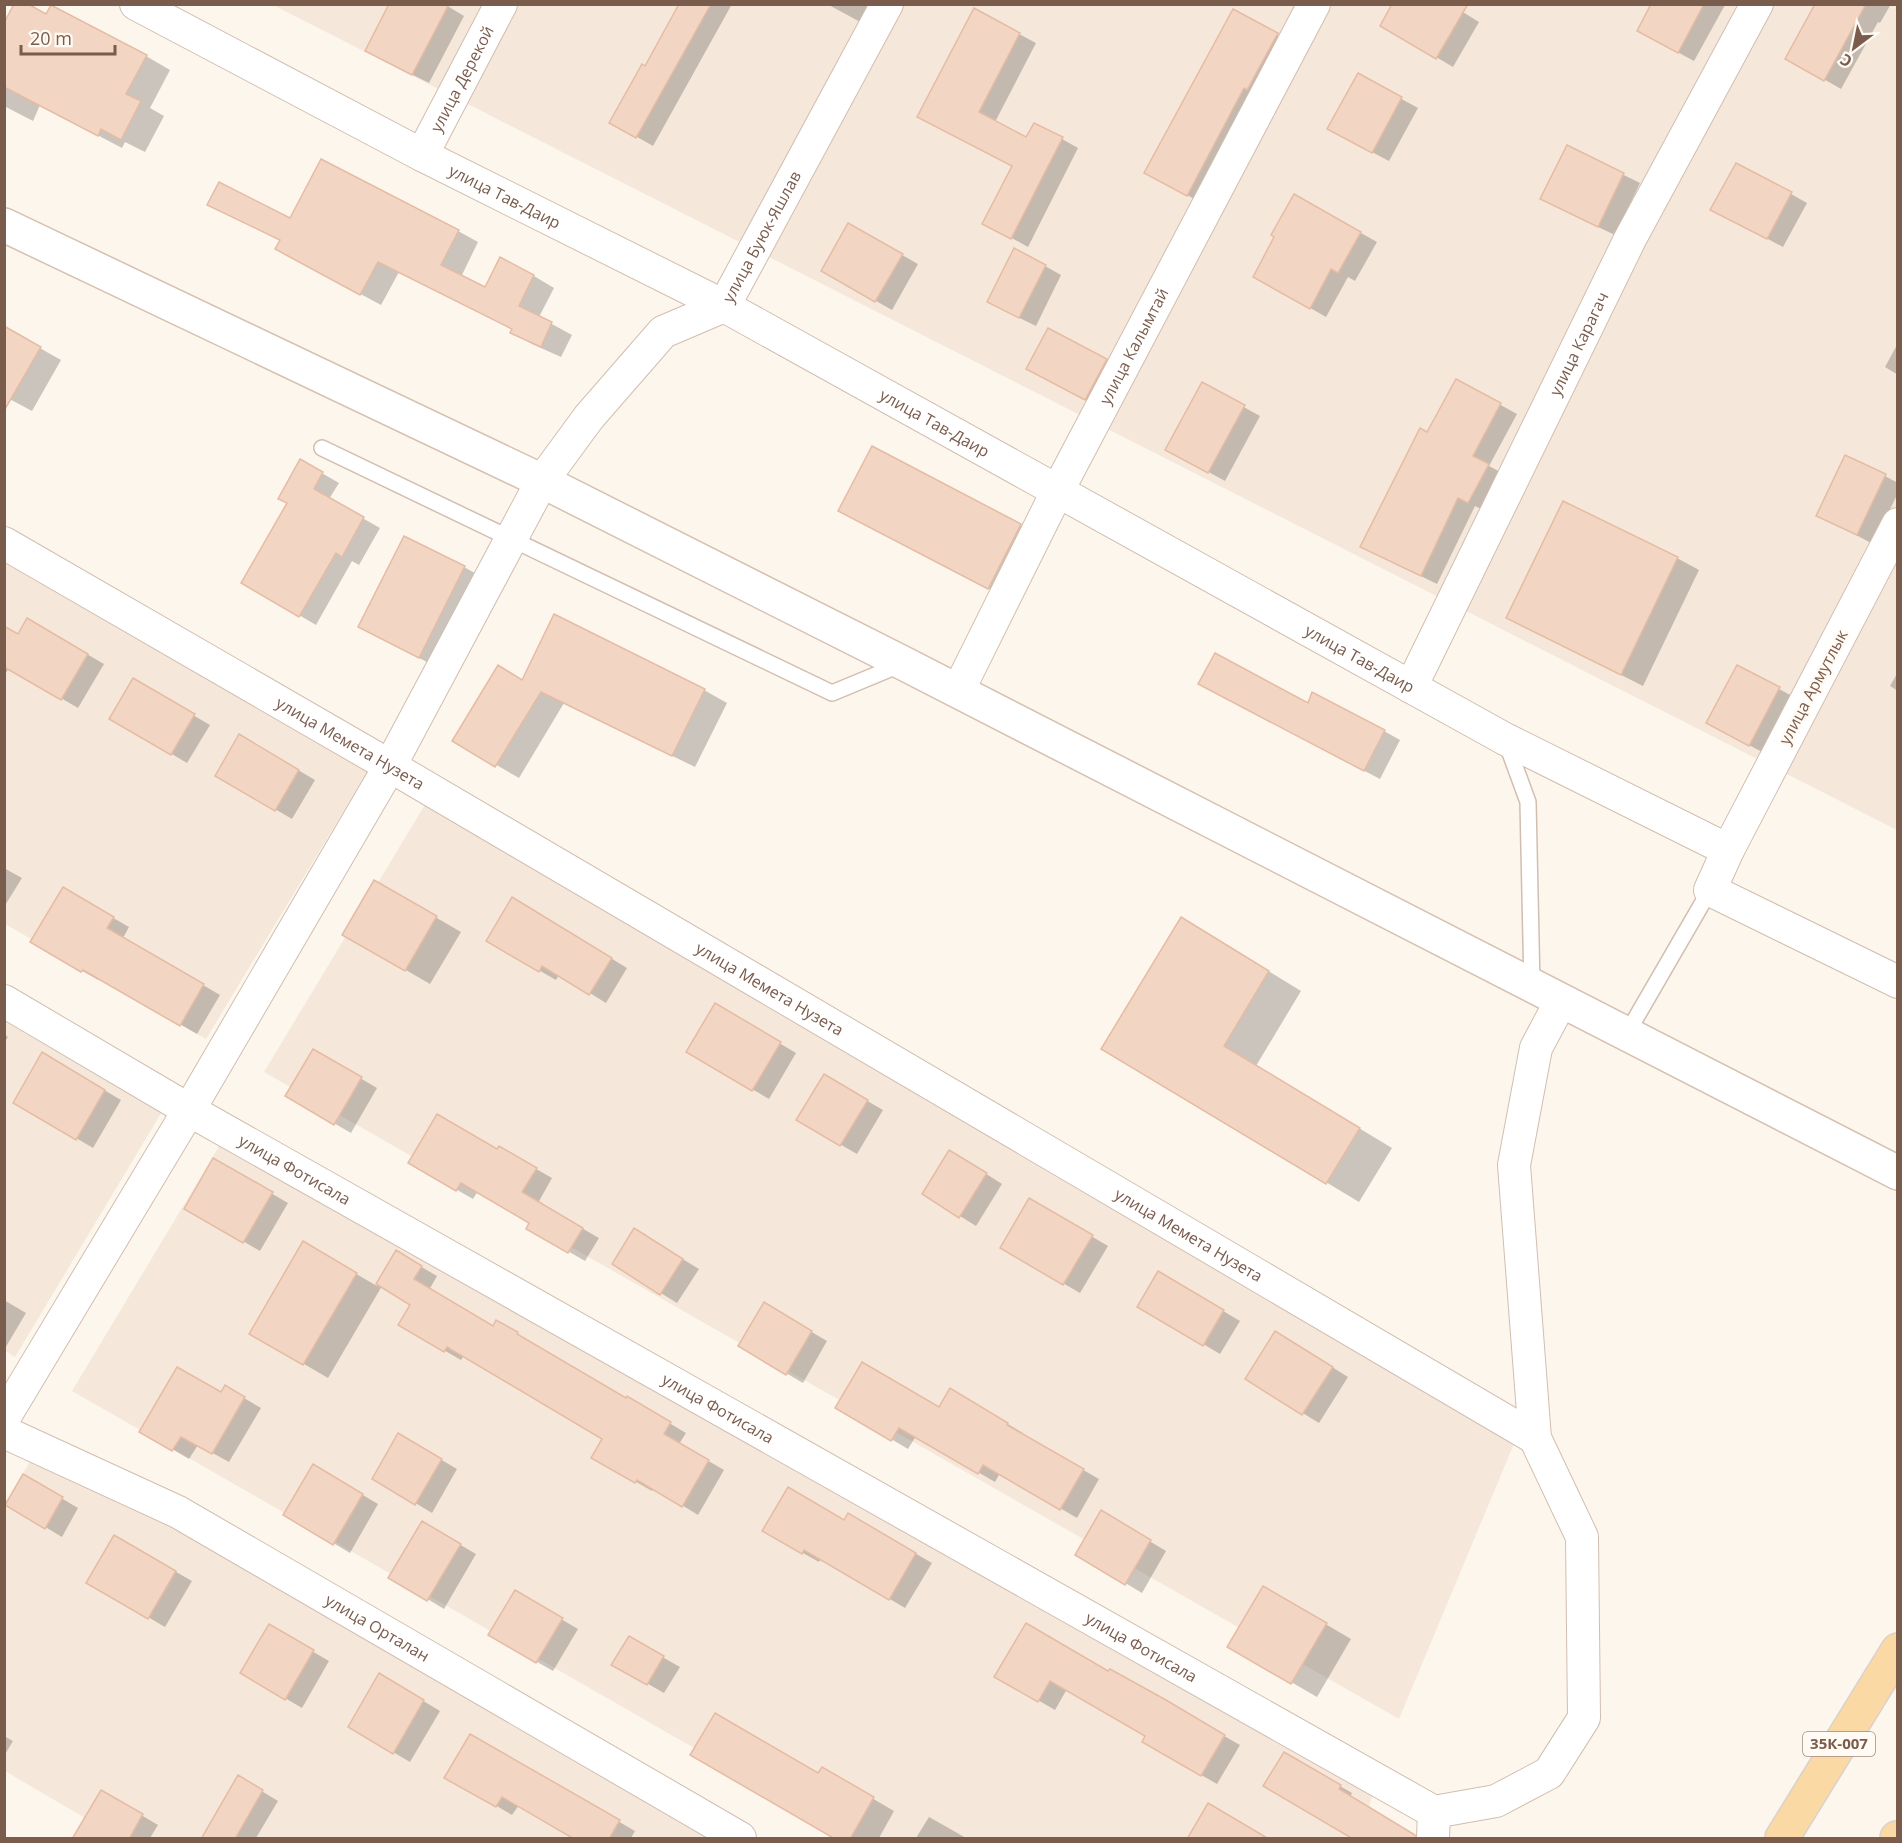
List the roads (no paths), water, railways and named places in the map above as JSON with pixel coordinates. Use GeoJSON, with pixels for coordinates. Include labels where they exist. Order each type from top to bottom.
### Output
{"type":"FeatureCollection","features":[{"type":"Feature","properties":{"kind":"main road"},"geometry":{"type":"LineString","coordinates":[[4,225],[542,481],[958,691],[1896,1172]]}},
{"type":"Feature","properties":{"kind":"main road","name":"35К-007"},"geometry":{"type":"LineString","coordinates":[[1782,1839],[1898,1650]]}},
{"type":"Feature","properties":{"kind":"street","name":"улица Тав-Даир"},"geometry":{"type":"LineString","coordinates":[[136,4],[422,155],[724,306],[1505,739],[1728,850]]}},
{"type":"Feature","properties":{"kind":"street","name":"улица Дерекой"},"geometry":{"type":"LineString","coordinates":[[422,155],[501,4]]}},
{"type":"Feature","properties":{"kind":"street","name":"улица Буюк-Яшлав"},"geometry":{"type":"LineString","coordinates":[[4,1418],[189,1110],[390,766],[542,481],[589,417],[663,332],[724,306],[887,4]]}},
{"type":"Feature","properties":{"kind":"street","name":"улица Калымтай"},"geometry":{"type":"LineString","coordinates":[[958,691],[1058,490],[1314,4]]}},
{"type":"Feature","properties":{"kind":"street","name":"улица Карагач"},"geometry":{"type":"LineString","coordinates":[[1411,687],[1630,239],[1757,4]]}},
{"type":"Feature","properties":{"kind":"street","name":"улица Армутлык"},"geometry":{"type":"LineString","coordinates":[[1710,890],[1728,850],[1898,525]]}},
{"type":"Feature","properties":{"kind":"street","name":"улица Мемета Нузета"},"geometry":{"type":"LineString","coordinates":[[4,543],[390,766],[1535,1438]]}},
{"type":"Feature","properties":{"kind":"street"},"geometry":{"type":"LineString","coordinates":[[1710,890],[1898,982]]}},
{"type":"Feature","properties":{"kind":"street"},"geometry":{"type":"LineString","coordinates":[[1434,1825],[1497,1801],[1549,1773],[1584,1718],[1582,1537],[1535,1438],[1514,1165],[1546,994]]}},
{"type":"Feature","properties":{"kind":"street","name":"улица Фотисала"},"geometry":{"type":"LineString","coordinates":[[4,1001],[189,1110],[1434,1825]]}},
{"type":"Feature","properties":{"kind":"street","name":"улица Орталан"},"geometry":{"type":"LineString","coordinates":[[4,1432],[178,1512],[740,1839]]}},
{"type":"Feature","properties":{"kind":"lane"},"geometry":{"type":"LineString","coordinates":[[322,448],[832,693],[903,663]]}},
{"type":"Feature","properties":{"kind":"lane"},"geometry":{"type":"LineString","coordinates":[[1505,739],[1528,802],[1546,994]]}},
{"type":"Feature","properties":{"kind":"lane"},"geometry":{"type":"LineString","coordinates":[[1626,1035],[1710,890]]}}]}
